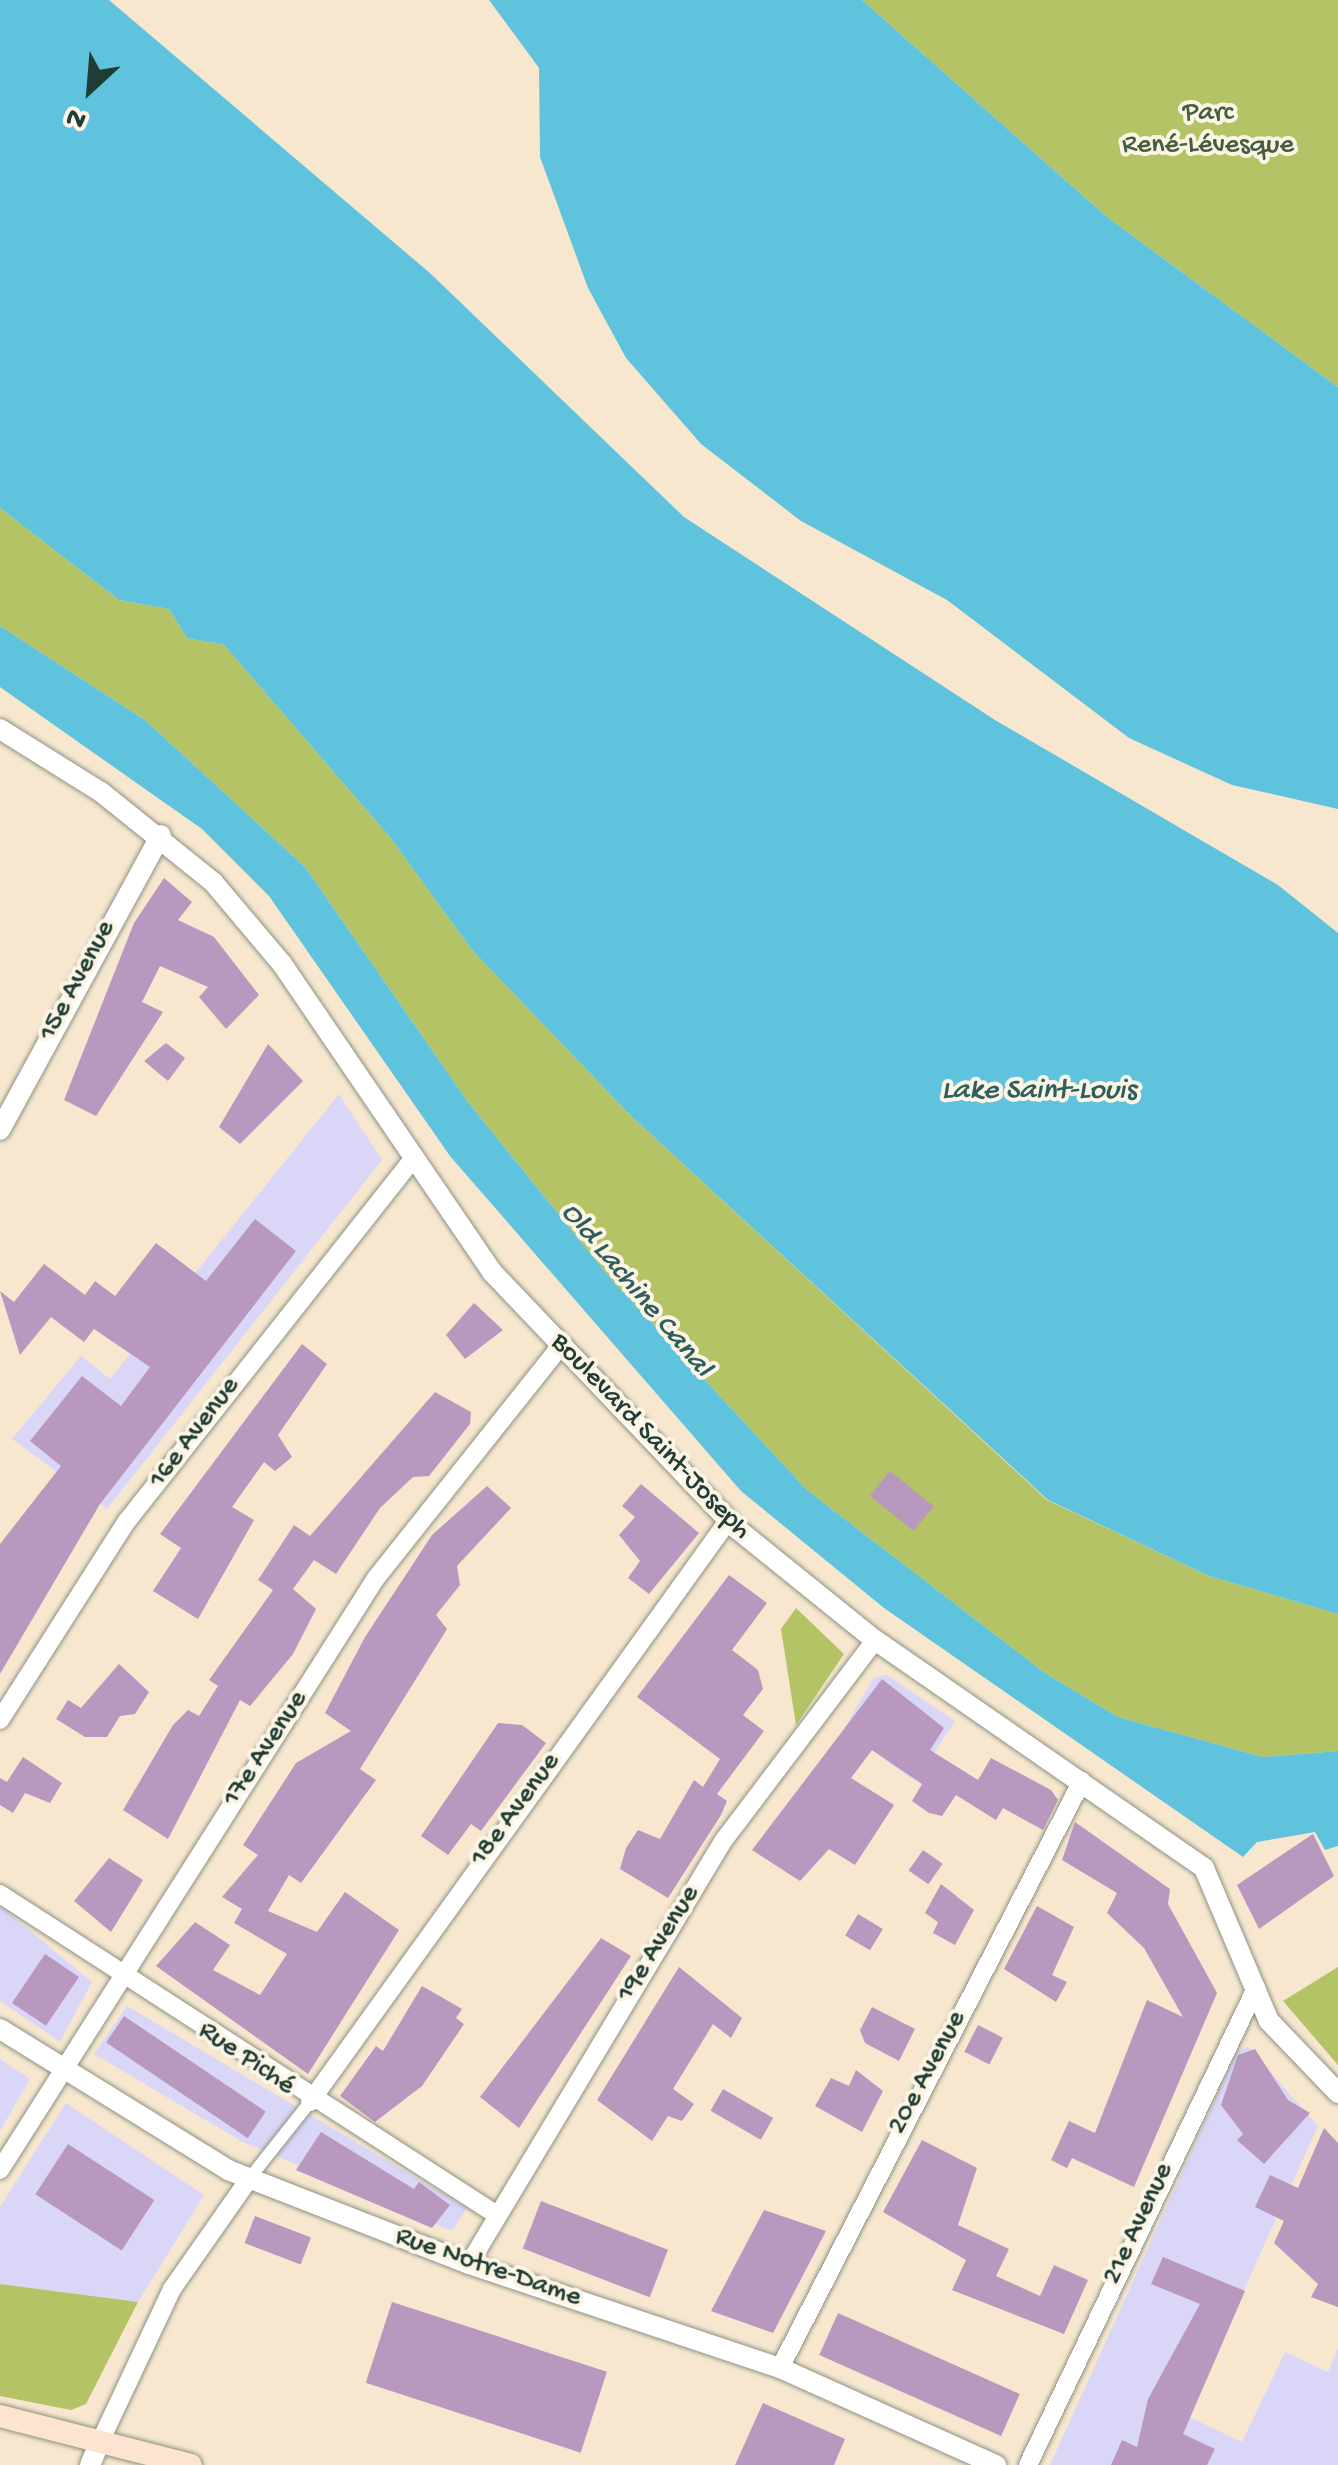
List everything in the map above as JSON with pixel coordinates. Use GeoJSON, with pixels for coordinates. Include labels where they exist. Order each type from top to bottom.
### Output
{"type":"FeatureCollection","features":[{"type":"Feature","properties":{"kind":"main road"},"geometry":{"type":"LineString","coordinates":[[0,2416],[191,2465]]}},
{"type":"Feature","properties":{"kind":"street","name":"Boulevard Saint-Joseph"},"geometry":{"type":"LineString","coordinates":[[0,730],[160,836],[257,932],[411,1161],[560,1347],[728,1521],[875,1640],[1082,1782],[1210,1876],[1269,2021],[1338,2093]]}},
{"type":"Feature","properties":{"kind":"street","name":"15e Avenue"},"geometry":{"type":"LineString","coordinates":[[0,1130],[160,836]]}},
{"type":"Feature","properties":{"kind":"street","name":"16e Avenue"},"geometry":{"type":"LineString","coordinates":[[0,1720],[127,1521],[411,1161]]}},
{"type":"Feature","properties":{"kind":"street","name":"17e Avenue"},"geometry":{"type":"LineString","coordinates":[[0,2170],[376,1578],[560,1347]]}},
{"type":"Feature","properties":{"kind":"street","name":"18e Avenue"},"geometry":{"type":"LineString","coordinates":[[310,2102],[728,1521]]}},
{"type":"Feature","properties":{"kind":"street","name":"19e Avenue"},"geometry":{"type":"LineString","coordinates":[[470,2264],[724,1840],[875,1640]]}},
{"type":"Feature","properties":{"kind":"street","name":"20e Avenue"},"geometry":{"type":"LineString","coordinates":[[780,2368],[1082,1782]]}},
{"type":"Feature","properties":{"kind":"street","name":"Rue Piché"},"geometry":{"type":"LineString","coordinates":[[0,1894],[310,2102],[497,2215]]}},
{"type":"Feature","properties":{"kind":"street","name":"21e Avenue"},"geometry":{"type":"LineString","coordinates":[[1028,2465],[1256,1988]]}},
{"type":"Feature","properties":{"kind":"street","name":"Rue Notre-Dame"},"geometry":{"type":"LineString","coordinates":[[0,2030],[249,2178],[470,2264],[780,2368],[996,2465]]}},
{"type":"Feature","properties":{"kind":"street"},"geometry":{"type":"LineString","coordinates":[[90,2465],[167,2298],[249,2178],[310,2102]]}},
{"type":"Feature","properties":{"kind":"shaded area"},"geometry":{"type":"Polygon","coordinates":[[[339,1094],[382,1160],[107,1509],[12,1439],[81,1356],[110,1379],[339,1094]]]}},
{"type":"Feature","properties":{"kind":"shaded area"},"geometry":{"type":"Polygon","coordinates":[[[887,1675],[955,1721],[915,1781],[843,1730],[874,1678],[887,1675]]]}},
{"type":"Feature","properties":{"kind":"shaded area"},"geometry":{"type":"Polygon","coordinates":[[[0,1906],[92,1982],[60,2042],[0,2001],[0,1906]]]}},
{"type":"Feature","properties":{"kind":"shaded area"},"geometry":{"type":"Polygon","coordinates":[[[127,2006],[467,2208],[452,2231],[241,2141],[94,2054],[127,2006]]]}},
{"type":"Feature","properties":{"kind":"shaded area"},"geometry":{"type":"Polygon","coordinates":[[[1248,2047],[1318,2126],[1187,2416],[1242,2442],[1285,2352],[1328,2372],[1338,2348],[1338,2465],[1050,2465],[1237,2051],[1248,2047]]]}},
{"type":"Feature","properties":{"kind":"shaded area"},"geometry":{"type":"Polygon","coordinates":[[[0,2059],[30,2079],[0,2131],[0,2059]]]}},
{"type":"Feature","properties":{"kind":"shaded area"},"geometry":{"type":"Polygon","coordinates":[[[66,2103],[204,2195],[138,2302],[0,2284],[0,2207],[66,2103]]]}},
{"type":"Feature","properties":{"kind":"green space","name":"Parc René-Lévesque"},"geometry":{"type":"Polygon","coordinates":[[[862,0],[1338,0],[1338,387],[1107,217],[862,0]]]}},
{"type":"Feature","properties":{"kind":"green space"},"geometry":{"type":"Polygon","coordinates":[[[0,508],[119,600],[169,609],[187,638],[224,645],[389,836],[472,950],[630,1115],[1047,1500],[1209,1576],[1338,1614],[1338,1751],[1263,1757],[1118,1717],[1045,1673],[807,1490],[610,1278],[468,1102],[305,867],[145,720],[0,626],[0,508]]]}},
{"type":"Feature","properties":{"kind":"green space"},"geometry":{"type":"Polygon","coordinates":[[[796,1608],[844,1654],[796,1725],[781,1629],[796,1608]]]}},
{"type":"Feature","properties":{"kind":"green space"},"geometry":{"type":"Polygon","coordinates":[[[1338,1967],[1338,2065],[1283,2001],[1338,1967]]]}},
{"type":"Feature","properties":{"kind":"green space"},"geometry":{"type":"Polygon","coordinates":[[[0,2284],[138,2302],[86,2404],[71,2410],[0,2396],[0,2284]]]}},
{"type":"Feature","properties":{"kind":"water","name":"Lake Saint-Louis"},"geometry":{"type":"Polygon","coordinates":[[[0,0],[109,0],[431,274],[684,517],[995,720],[1278,885],[1338,933],[1338,1614],[1209,1576],[1048,1500],[630,1115],[472,950],[389,836],[224,645],[187,638],[169,609],[119,600],[0,508],[0,0]]]}},
{"type":"Feature","properties":{"kind":"water"},"geometry":{"type":"Polygon","coordinates":[[[489,0],[862,0],[1107,217],[1338,387],[1338,809],[1232,785],[1129,738],[947,600],[801,521],[701,444],[626,358],[588,288],[540,157],[539,68],[489,0]]]}},
{"type":"Feature","properties":{"kind":"water"},"geometry":{"type":"Polygon","coordinates":[[[0,626],[145,720],[305,867],[468,1102],[610,1278],[807,1490],[1045,1673],[1118,1717],[1263,1757],[1338,1751],[1338,1846],[1325,1850],[1315,1832],[1257,1842],[1243,1857],[884,1608],[741,1491],[450,1156],[269,896],[202,829],[0,687],[0,626]]]}},
{"type":"Feature","properties":{"kind":"building"},"geometry":{"type":"Polygon","coordinates":[[[164,878],[192,902],[178,920],[214,937],[259,995],[226,1029],[199,997],[208,987],[160,966],[142,1002],[163,1012],[96,1116],[64,1100],[134,923],[164,878]]]}},
{"type":"Feature","properties":{"kind":"building"},"geometry":{"type":"Polygon","coordinates":[[[166,1043],[185,1058],[168,1081],[144,1061],[166,1043]]]}},
{"type":"Feature","properties":{"kind":"building"},"geometry":{"type":"Polygon","coordinates":[[[268,1044],[303,1081],[240,1144],[219,1127],[268,1044]]]}},
{"type":"Feature","properties":{"kind":"building"},"geometry":{"type":"Polygon","coordinates":[[[255,1219],[296,1251],[100,1504],[0,1674],[0,1544],[61,1466],[30,1441],[82,1376],[121,1406],[150,1367],[94,1329],[84,1342],[51,1317],[20,1355],[0,1291],[14,1302],[44,1264],[85,1295],[95,1281],[115,1296],[156,1243],[206,1281],[255,1219]]]}},
{"type":"Feature","properties":{"kind":"building"},"geometry":{"type":"Polygon","coordinates":[[[474,1303],[503,1330],[465,1359],[446,1335],[474,1303]]]}},
{"type":"Feature","properties":{"kind":"building"},"geometry":{"type":"Polygon","coordinates":[[[302,1344],[327,1364],[278,1435],[292,1457],[275,1471],[264,1462],[232,1507],[254,1520],[198,1619],[153,1591],[181,1548],[160,1534],[302,1344]]]}},
{"type":"Feature","properties":{"kind":"building"},"geometry":{"type":"Polygon","coordinates":[[[435,1392],[471,1412],[470,1424],[429,1476],[413,1477],[380,1508],[336,1574],[314,1560],[293,1589],[316,1609],[293,1654],[250,1706],[240,1700],[168,1839],[123,1810],[173,1725],[188,1710],[199,1716],[218,1686],[209,1680],[273,1590],[258,1580],[294,1525],[310,1536],[435,1392]]]}},
{"type":"Feature","properties":{"kind":"building"},"geometry":{"type":"Polygon","coordinates":[[[890,1471],[934,1506],[913,1531],[870,1496],[890,1471]]]}},
{"type":"Feature","properties":{"kind":"building"},"geometry":{"type":"Polygon","coordinates":[[[641,1484],[699,1533],[649,1594],[628,1578],[640,1561],[619,1535],[635,1517],[622,1506],[641,1484]]]}},
{"type":"Feature","properties":{"kind":"building"},"geometry":{"type":"Polygon","coordinates":[[[487,1486],[511,1508],[457,1566],[460,1585],[436,1615],[447,1629],[360,1769],[376,1780],[301,1883],[289,1875],[268,1911],[317,1932],[345,1892],[399,1930],[308,2074],[156,1966],[195,1922],[230,1945],[213,1970],[260,1995],[287,1954],[234,1923],[242,1909],[222,1897],[258,1855],[243,1845],[296,1763],[351,1731],[325,1713],[365,1637],[432,1535],[487,1486]]]}},
{"type":"Feature","properties":{"kind":"building"},"geometry":{"type":"Polygon","coordinates":[[[729,1575],[767,1603],[732,1650],[758,1670],[763,1689],[743,1715],[764,1731],[717,1794],[727,1801],[721,1815],[668,1898],[620,1869],[626,1848],[638,1830],[660,1839],[694,1780],[703,1787],[720,1759],[637,1697],[729,1575]]]}},
{"type":"Feature","properties":{"kind":"building"},"geometry":{"type":"Polygon","coordinates":[[[119,1664],[149,1692],[135,1714],[120,1716],[107,1737],[85,1737],[56,1719],[68,1700],[81,1708],[119,1664]]]}},
{"type":"Feature","properties":{"kind":"building"},"geometry":{"type":"Polygon","coordinates":[[[882,1679],[944,1728],[930,1750],[978,1780],[991,1758],[1051,1790],[1058,1800],[1043,1830],[1003,1808],[996,1820],[956,1795],[942,1816],[929,1813],[912,1801],[922,1784],[872,1750],[851,1778],[894,1805],[855,1865],[829,1849],[800,1881],[752,1850],[882,1679]]]}},
{"type":"Feature","properties":{"kind":"building"},"geometry":{"type":"Polygon","coordinates":[[[498,1723],[522,1725],[546,1743],[481,1831],[471,1824],[448,1855],[421,1836],[498,1723]]]}},
{"type":"Feature","properties":{"kind":"building"},"geometry":{"type":"Polygon","coordinates":[[[23,1757],[62,1783],[50,1803],[25,1793],[13,1813],[0,1805],[0,1778],[7,1782],[23,1757]]]}},
{"type":"Feature","properties":{"kind":"building"},"geometry":{"type":"Polygon","coordinates":[[[1075,1822],[1170,1889],[1168,1904],[1217,1993],[1134,2187],[1072,2158],[1067,2168],[1051,2160],[1069,2121],[1095,2133],[1147,2000],[1183,2017],[1144,1948],[1107,1913],[1117,1893],[1062,1860],[1075,1822]]]}},
{"type":"Feature","properties":{"kind":"building"},"geometry":{"type":"Polygon","coordinates":[[[1313,1834],[1334,1876],[1259,1929],[1237,1885],[1313,1834]]]}},
{"type":"Feature","properties":{"kind":"building"},"geometry":{"type":"Polygon","coordinates":[[[923,1850],[943,1864],[928,1884],[909,1870],[923,1850]]]}},
{"type":"Feature","properties":{"kind":"building"},"geometry":{"type":"Polygon","coordinates":[[[109,1858],[143,1880],[111,1932],[74,1901],[109,1858]]]}},
{"type":"Feature","properties":{"kind":"building"},"geometry":{"type":"Polygon","coordinates":[[[941,1884],[974,1910],[955,1945],[933,1933],[938,1922],[925,1913],[941,1884]]]}},
{"type":"Feature","properties":{"kind":"building"},"geometry":{"type":"Polygon","coordinates":[[[1037,1906],[1074,1927],[1052,1975],[1067,1982],[1056,2002],[1004,1969],[1037,1906]]]}},
{"type":"Feature","properties":{"kind":"building"},"geometry":{"type":"Polygon","coordinates":[[[858,1914],[883,1929],[870,1950],[845,1935],[858,1914]]]}},
{"type":"Feature","properties":{"kind":"building"},"geometry":{"type":"Polygon","coordinates":[[[601,1938],[631,1956],[519,2128],[480,2097],[601,1938]]]}},
{"type":"Feature","properties":{"kind":"building"},"geometry":{"type":"Polygon","coordinates":[[[45,1954],[79,1977],[46,2026],[12,2003],[45,1954]]]}},
{"type":"Feature","properties":{"kind":"building"},"geometry":{"type":"Polygon","coordinates":[[[679,1967],[742,2018],[731,2038],[713,2024],[673,2089],[694,2104],[682,2121],[668,2116],[652,2141],[597,2100],[679,1967]]]}},
{"type":"Feature","properties":{"kind":"building"},"geometry":{"type":"Polygon","coordinates":[[[422,1986],[462,2009],[456,2018],[464,2024],[422,2086],[375,2122],[340,2096],[376,2046],[383,2051],[422,1986]]]}},
{"type":"Feature","properties":{"kind":"building"},"geometry":{"type":"Polygon","coordinates":[[[872,2007],[915,2029],[899,2061],[865,2043],[860,2030],[872,2007]]]}},
{"type":"Feature","properties":{"kind":"building"},"geometry":{"type":"Polygon","coordinates":[[[124,2016],[266,2112],[248,2138],[106,2043],[124,2016]]]}},
{"type":"Feature","properties":{"kind":"building"},"geometry":{"type":"Polygon","coordinates":[[[978,2025],[1003,2038],[989,2064],[964,2052],[978,2025]]]}},
{"type":"Feature","properties":{"kind":"building"},"geometry":{"type":"Polygon","coordinates":[[[1255,2049],[1288,2100],[1310,2113],[1264,2164],[1237,2140],[1243,2134],[1221,2105],[1238,2055],[1255,2049]]]}},
{"type":"Feature","properties":{"kind":"building"},"geometry":{"type":"Polygon","coordinates":[[[856,2070],[883,2091],[862,2132],[815,2106],[831,2078],[849,2086],[856,2070]]]}},
{"type":"Feature","properties":{"kind":"building"},"geometry":{"type":"Polygon","coordinates":[[[723,2089],[773,2118],[761,2140],[710,2111],[723,2089]]]}},
{"type":"Feature","properties":{"kind":"building"},"geometry":{"type":"Polygon","coordinates":[[[1324,2128],[1338,2143],[1338,2307],[1311,2297],[1318,2284],[1274,2243],[1284,2221],[1255,2207],[1270,2175],[1298,2188],[1324,2128]]]}},
{"type":"Feature","properties":{"kind":"building"},"geometry":{"type":"Polygon","coordinates":[[[321,2132],[414,2189],[419,2182],[450,2205],[432,2228],[296,2170],[321,2132]]]}},
{"type":"Feature","properties":{"kind":"building"},"geometry":{"type":"Polygon","coordinates":[[[922,2140],[977,2168],[958,2225],[1009,2249],[996,2276],[1040,2296],[1054,2265],[1088,2280],[1064,2334],[952,2290],[966,2260],[883,2212],[922,2140]]]}},
{"type":"Feature","properties":{"kind":"building"},"geometry":{"type":"Polygon","coordinates":[[[68,2144],[154,2200],[122,2250],[35,2194],[68,2144]]]}},
{"type":"Feature","properties":{"kind":"building"},"geometry":{"type":"Polygon","coordinates":[[[541,2201],[668,2250],[650,2297],[523,2249],[541,2201]]]}},
{"type":"Feature","properties":{"kind":"building"},"geometry":{"type":"Polygon","coordinates":[[[764,2210],[826,2231],[773,2333],[711,2311],[764,2210]]]}},
{"type":"Feature","properties":{"kind":"building"},"geometry":{"type":"Polygon","coordinates":[[[255,2216],[311,2238],[301,2265],[245,2243],[255,2216]]]}},
{"type":"Feature","properties":{"kind":"building"},"geometry":{"type":"Polygon","coordinates":[[[1163,2257],[1245,2291],[1183,2434],[1215,2449],[1207,2465],[1111,2465],[1122,2440],[1137,2447],[1148,2399],[1200,2304],[1151,2284],[1163,2257]]]}},
{"type":"Feature","properties":{"kind":"building"},"geometry":{"type":"Polygon","coordinates":[[[392,2302],[607,2372],[581,2453],[366,2383],[392,2302]]]}},
{"type":"Feature","properties":{"kind":"building"},"geometry":{"type":"Polygon","coordinates":[[[838,2313],[1020,2394],[1001,2436],[819,2355],[838,2313]]]}},
{"type":"Feature","properties":{"kind":"building"},"geometry":{"type":"Polygon","coordinates":[[[763,2403],[845,2439],[834,2465],[735,2465],[763,2403]]]}},
{"type":"Feature","properties":{"kind":"water label","name":"Old Lachine Canal"},"geometry":{"type":"Point","coordinates":[635,1291]}}]}
